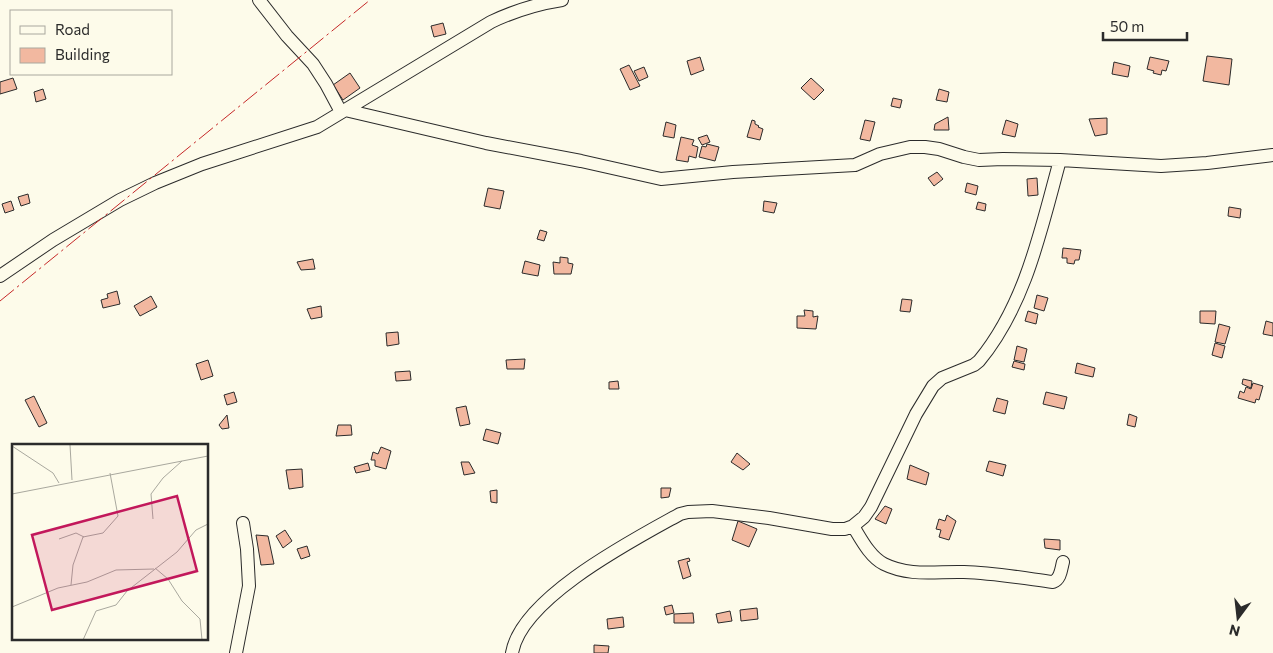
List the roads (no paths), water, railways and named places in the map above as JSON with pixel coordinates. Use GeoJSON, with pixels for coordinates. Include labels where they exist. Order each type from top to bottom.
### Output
{"type":"FeatureCollection","features":[{"type":"Feature","properties":{"kind":"street"},"geometry":{"type":"LineString","coordinates":[[259,0],[287,36],[313,64],[343,111],[661,179],[733,172],[855,165],[880,154],[910,147],[939,149],[979,160],[1060,160],[1177,166],[1273,156]]}},
{"type":"Feature","properties":{"kind":"street"},"geometry":{"type":"LineString","coordinates":[[0,276],[86,219],[155,183],[243,150],[317,127],[491,22],[509,13],[531,6],[562,0]]}},
{"type":"Feature","properties":{"kind":"street"},"geometry":{"type":"LineString","coordinates":[[512,653],[518,633],[524,623],[558,591],[617,549],[680,514],[712,511],[769,518],[832,529],[845,529],[864,518],[916,414],[933,386],[942,378],[974,365],[979,361],[1006,321],[1018,297],[1033,257],[1060,160]]}},
{"type":"Feature","properties":{"kind":"street"},"geometry":{"type":"LineString","coordinates":[[236,653],[249,586],[247,549],[243,523]]}},
{"type":"Feature","properties":{"kind":"street"},"geometry":{"type":"LineString","coordinates":[[853,526],[865,545],[883,564],[910,572],[939,574],[971,572],[1009,575],[1053,582],[1059,576],[1063,562]]}}]}
